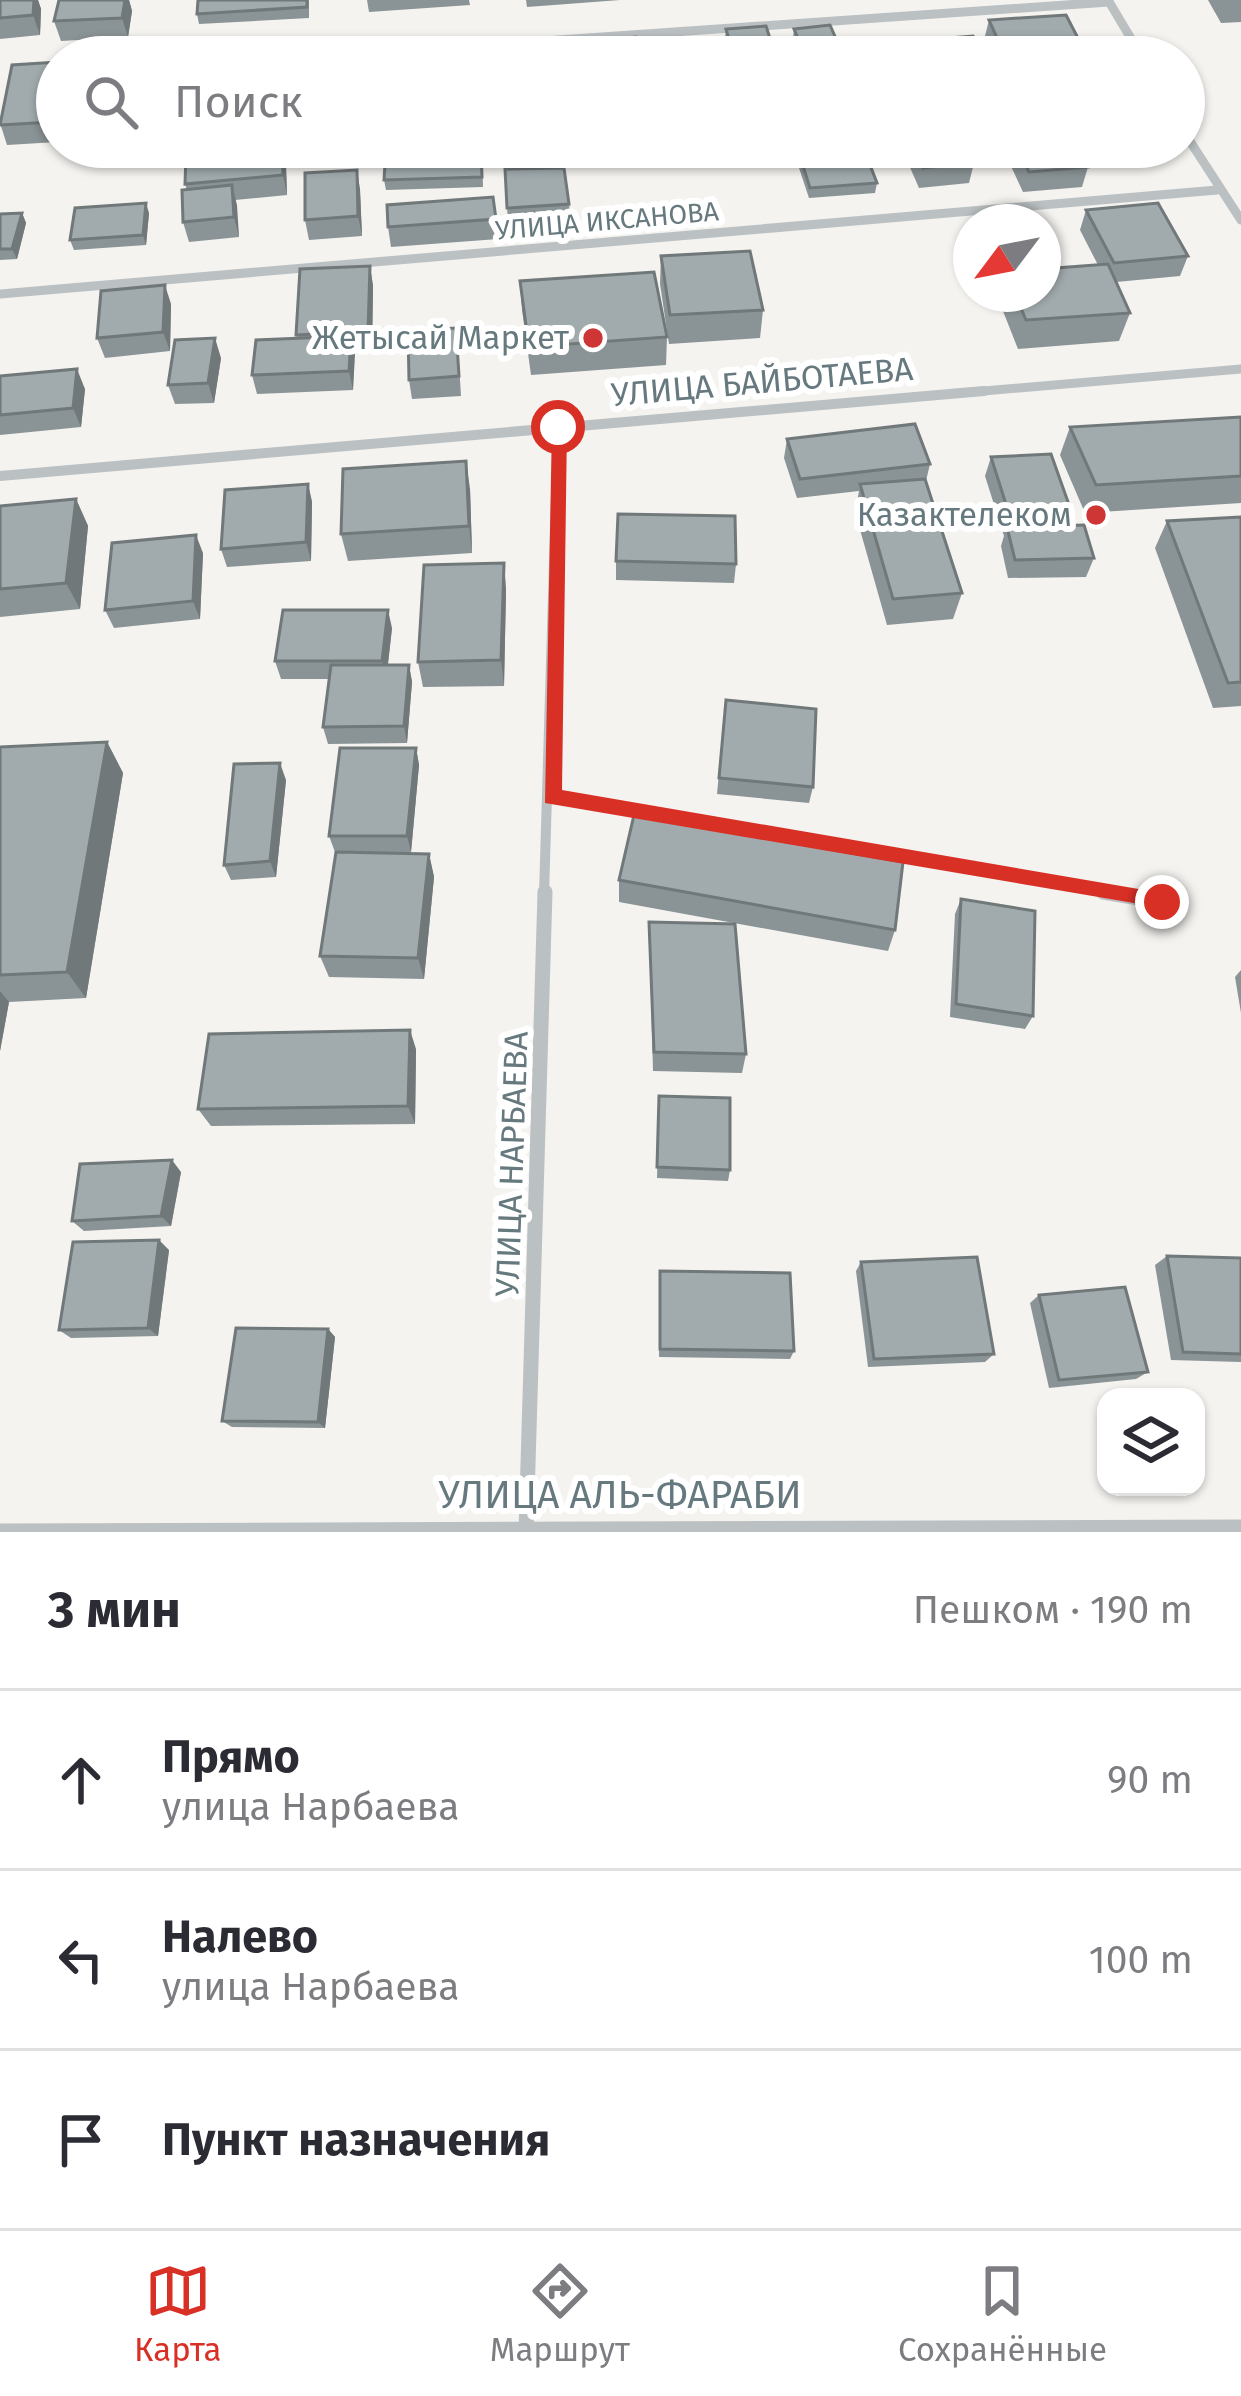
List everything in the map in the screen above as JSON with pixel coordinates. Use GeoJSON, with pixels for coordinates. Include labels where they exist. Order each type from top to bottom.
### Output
{"type":"FeatureCollection","features":[{"type":"Feature","properties":{"kind":"street"},"geometry":{"type":"LineString","coordinates":[[610,36],[1109,1],[1130,36]]}},
{"type":"Feature","properties":{"kind":"street"},"geometry":{"type":"LineString","coordinates":[[1204,168],[1241,220]]}},
{"type":"Feature","properties":{"kind":"street","name":"УЛИЦА ИКСАНОВА"},"geometry":{"type":"LineString","coordinates":[[0,294],[1217,190]]}},
{"type":"Feature","properties":{"kind":"street","name":"УЛИЦА БАЙБОТАЕВА"},"geometry":{"type":"LineString","coordinates":[[0,476],[1241,369]]}},
{"type":"Feature","properties":{"kind":"street","name":"УЛИЦА НАРБАЕВА"},"geometry":{"type":"LineString","coordinates":[[526,1530],[552,797],[558,427]]}},
{"type":"Feature","properties":{"kind":"street"},"geometry":{"type":"LineString","coordinates":[[552,797],[1162,902]]}},
{"type":"Feature","properties":{"kind":"street","name":"УЛИЦА АЛЬ-ФАРАБИ"},"geometry":{"type":"LineString","coordinates":[[0,1531],[1241,1526]]}},
{"type":"Feature","properties":{"kind":"building"},"geometry":{"type":"Polygon","coordinates":[[[0,0],[34,0],[33,15],[0,18],[0,0]]]}},
{"type":"Feature","properties":{"kind":"building"},"geometry":{"type":"Polygon","coordinates":[[[59,0],[125,0],[122,18],[54,21],[59,0]]]}},
{"type":"Feature","properties":{"kind":"building"},"geometry":{"type":"Polygon","coordinates":[[[198,0],[307,0],[307,7],[197,14],[198,0]]]}},
{"type":"Feature","properties":{"kind":"building"},"geometry":{"type":"Polygon","coordinates":[[[1066,15],[1077,36],[996,36],[989,20],[1066,15]]]}},
{"type":"Feature","properties":{"kind":"building"},"geometry":{"type":"Polygon","coordinates":[[[830,25],[835,36],[797,36],[794,29],[830,25]]]}},
{"type":"Feature","properties":{"kind":"building"},"geometry":{"type":"Polygon","coordinates":[[[766,26],[769,36],[728,36],[726,29],[766,26]]]}},
{"type":"Feature","properties":{"kind":"building"},"geometry":{"type":"Polygon","coordinates":[[[36,63],[36,123],[0,125],[12,65],[36,63]]]}},
{"type":"Feature","properties":{"kind":"building"},"geometry":{"type":"Polygon","coordinates":[[[186,168],[283,168],[283,175],[185,184],[186,168]]]}},
{"type":"Feature","properties":{"kind":"building"},"geometry":{"type":"Polygon","coordinates":[[[385,168],[482,168],[482,177],[384,180],[385,168]]]}},
{"type":"Feature","properties":{"kind":"building"},"geometry":{"type":"Polygon","coordinates":[[[564,168],[569,204],[507,208],[505,169],[564,168]]]}},
{"type":"Feature","properties":{"kind":"building"},"geometry":{"type":"Polygon","coordinates":[[[804,168],[871,168],[877,183],[810,188],[804,168]]]}},
{"type":"Feature","properties":{"kind":"building"},"geometry":{"type":"Polygon","coordinates":[[[1027,168],[1076,168],[1029,172],[1027,168]]]}},
{"type":"Feature","properties":{"kind":"building"},"geometry":{"type":"Polygon","coordinates":[[[357,170],[358,216],[305,220],[305,173],[357,170]]]}},
{"type":"Feature","properties":{"kind":"building"},"geometry":{"type":"Polygon","coordinates":[[[232,185],[234,217],[183,222],[182,190],[232,185]]]}},
{"type":"Feature","properties":{"kind":"building"},"geometry":{"type":"Polygon","coordinates":[[[493,197],[496,219],[388,227],[387,205],[493,197]]]}},
{"type":"Feature","properties":{"kind":"building"},"geometry":{"type":"Polygon","coordinates":[[[146,203],[143,235],[70,240],[75,208],[146,203]]]}},
{"type":"Feature","properties":{"kind":"building"},"geometry":{"type":"Polygon","coordinates":[[[1158,203],[1188,256],[1114,263],[1086,210],[1158,203]]]}},
{"type":"Feature","properties":{"kind":"building"},"geometry":{"type":"Polygon","coordinates":[[[22,213],[12,249],[0,249],[0,214],[22,213]]]}},
{"type":"Feature","properties":{"kind":"building"},"geometry":{"type":"Polygon","coordinates":[[[750,251],[763,310],[670,315],[661,256],[750,251]]]}},
{"type":"Feature","properties":{"kind":"building"},"geometry":{"type":"Polygon","coordinates":[[[1108,264],[1130,313],[1026,320],[1023,312],[1061,312],[1061,268],[1108,264]]]}},
{"type":"Feature","properties":{"kind":"building"},"geometry":{"type":"Polygon","coordinates":[[[370,266],[368,331],[296,335],[300,269],[370,266]]]}},
{"type":"Feature","properties":{"kind":"building"},"geometry":{"type":"Polygon","coordinates":[[[654,272],[667,337],[529,347],[520,281],[654,272]]]}},
{"type":"Feature","properties":{"kind":"building"},"geometry":{"type":"Polygon","coordinates":[[[165,285],[163,332],[97,338],[101,291],[165,285]]]}},
{"type":"Feature","properties":{"kind":"building"},"geometry":{"type":"Polygon","coordinates":[[[456,328],[459,376],[409,380],[408,331],[456,328]]]}},
{"type":"Feature","properties":{"kind":"building"},"geometry":{"type":"Polygon","coordinates":[[[351,336],[349,371],[252,375],[256,340],[351,336]]]}},
{"type":"Feature","properties":{"kind":"building"},"geometry":{"type":"Polygon","coordinates":[[[215,338],[208,383],[168,385],[175,340],[215,338]]]}},
{"type":"Feature","properties":{"kind":"building"},"geometry":{"type":"Polygon","coordinates":[[[77,369],[73,408],[0,415],[0,376],[77,369]]]}},
{"type":"Feature","properties":{"kind":"building"},"geometry":{"type":"Polygon","coordinates":[[[1241,417],[1241,476],[1096,485],[1070,427],[1241,417]]]}},
{"type":"Feature","properties":{"kind":"building"},"geometry":{"type":"Polygon","coordinates":[[[915,424],[930,464],[800,479],[787,439],[915,424]]]}},
{"type":"Feature","properties":{"kind":"building"},"geometry":{"type":"Polygon","coordinates":[[[1051,454],[1073,516],[1011,520],[991,457],[1051,454]]]}},
{"type":"Feature","properties":{"kind":"building"},"geometry":{"type":"Polygon","coordinates":[[[466,461],[469,526],[341,534],[343,469],[466,461]]]}},
{"type":"Feature","properties":{"kind":"building"},"geometry":{"type":"Polygon","coordinates":[[[925,479],[962,593],[893,599],[860,484],[925,479]]]}},
{"type":"Feature","properties":{"kind":"building"},"geometry":{"type":"Polygon","coordinates":[[[308,484],[306,542],[221,549],[225,490],[308,484]]]}},
{"type":"Feature","properties":{"kind":"building"},"geometry":{"type":"Polygon","coordinates":[[[76,499],[66,583],[0,589],[0,506],[76,499]]]}},
{"type":"Feature","properties":{"kind":"building"},"geometry":{"type":"Polygon","coordinates":[[[618,514],[735,516],[736,564],[616,561],[618,514]]]}},
{"type":"Feature","properties":{"kind":"building"},"geometry":{"type":"Polygon","coordinates":[[[1241,517],[1241,682],[1228,683],[1167,521],[1241,517]]]}},
{"type":"Feature","properties":{"kind":"building"},"geometry":{"type":"Polygon","coordinates":[[[1084,525],[1094,558],[1015,560],[1007,527],[1084,525]]]}},
{"type":"Feature","properties":{"kind":"building"},"geometry":{"type":"Polygon","coordinates":[[[196,535],[193,601],[105,610],[112,543],[196,535]]]}},
{"type":"Feature","properties":{"kind":"building"},"geometry":{"type":"Polygon","coordinates":[[[504,563],[501,660],[418,662],[424,565],[504,563]]]}},
{"type":"Feature","properties":{"kind":"building"},"geometry":{"type":"Polygon","coordinates":[[[283,610],[388,610],[382,661],[275,661],[283,610]]]}},
{"type":"Feature","properties":{"kind":"building"},"geometry":{"type":"Polygon","coordinates":[[[331,665],[409,665],[404,726],[323,727],[331,665]]]}},
{"type":"Feature","properties":{"kind":"building"},"geometry":{"type":"Polygon","coordinates":[[[726,700],[816,709],[813,787],[719,778],[726,700]]]}},
{"type":"Feature","properties":{"kind":"building"},"geometry":{"type":"Polygon","coordinates":[[[107,742],[67,972],[0,975],[0,747],[107,742]]]}},
{"type":"Feature","properties":{"kind":"building"},"geometry":{"type":"Polygon","coordinates":[[[340,748],[416,748],[407,836],[329,836],[340,748]]]}},
{"type":"Feature","properties":{"kind":"building"},"geometry":{"type":"Polygon","coordinates":[[[280,763],[270,861],[224,865],[234,764],[280,763]]]}},
{"type":"Feature","properties":{"kind":"building"},"geometry":{"type":"Polygon","coordinates":[[[634,815],[903,862],[895,930],[619,880],[634,815]]]}},
{"type":"Feature","properties":{"kind":"building"},"geometry":{"type":"Polygon","coordinates":[[[336,852],[429,854],[418,958],[320,956],[336,852]]]}},
{"type":"Feature","properties":{"kind":"building"},"geometry":{"type":"Polygon","coordinates":[[[961,899],[1035,911],[1033,1016],[956,1004],[961,899]]]}},
{"type":"Feature","properties":{"kind":"building"},"geometry":{"type":"Polygon","coordinates":[[[649,922],[735,924],[746,1054],[654,1052],[649,922]]]}},
{"type":"Feature","properties":{"kind":"building"},"geometry":{"type":"Polygon","coordinates":[[[410,1030],[408,1106],[198,1109],[209,1034],[410,1030]]]}},
{"type":"Feature","properties":{"kind":"building"},"geometry":{"type":"Polygon","coordinates":[[[659,1096],[730,1098],[730,1170],[657,1167],[659,1096]]]}},
{"type":"Feature","properties":{"kind":"building"},"geometry":{"type":"Polygon","coordinates":[[[172,1160],[161,1216],[72,1221],[80,1164],[172,1160]]]}},
{"type":"Feature","properties":{"kind":"building"},"geometry":{"type":"Polygon","coordinates":[[[159,1240],[148,1328],[59,1330],[73,1242],[159,1240]]]}},
{"type":"Feature","properties":{"kind":"building"},"geometry":{"type":"Polygon","coordinates":[[[1167,1256],[1241,1258],[1241,1354],[1183,1352],[1167,1256]]]}},
{"type":"Feature","properties":{"kind":"building"},"geometry":{"type":"Polygon","coordinates":[[[977,1257],[994,1354],[874,1359],[861,1262],[977,1257]]]}},
{"type":"Feature","properties":{"kind":"building"},"geometry":{"type":"Polygon","coordinates":[[[660,1271],[790,1273],[794,1351],[660,1349],[660,1271]]]}},
{"type":"Feature","properties":{"kind":"building"},"geometry":{"type":"Polygon","coordinates":[[[1125,1287],[1148,1372],[1059,1380],[1039,1295],[1125,1287]]]}},
{"type":"Feature","properties":{"kind":"building"},"geometry":{"type":"Polygon","coordinates":[[[236,1328],[328,1329],[318,1422],[222,1421],[236,1328]]]}},
{"type":"Feature","properties":{"kind":"place","name":"Жетысай Маркет"},"geometry":{"type":"Point","coordinates":[593,338]}},
{"type":"Feature","properties":{"kind":"place","name":"Казактелеком"},"geometry":{"type":"Point","coordinates":[1096,515]}},
{"type":"Feature","properties":{"kind":"route"},"geometry":{"type":"LineString","coordinates":[[558,427],[552,797],[1162,902]]}}]}
